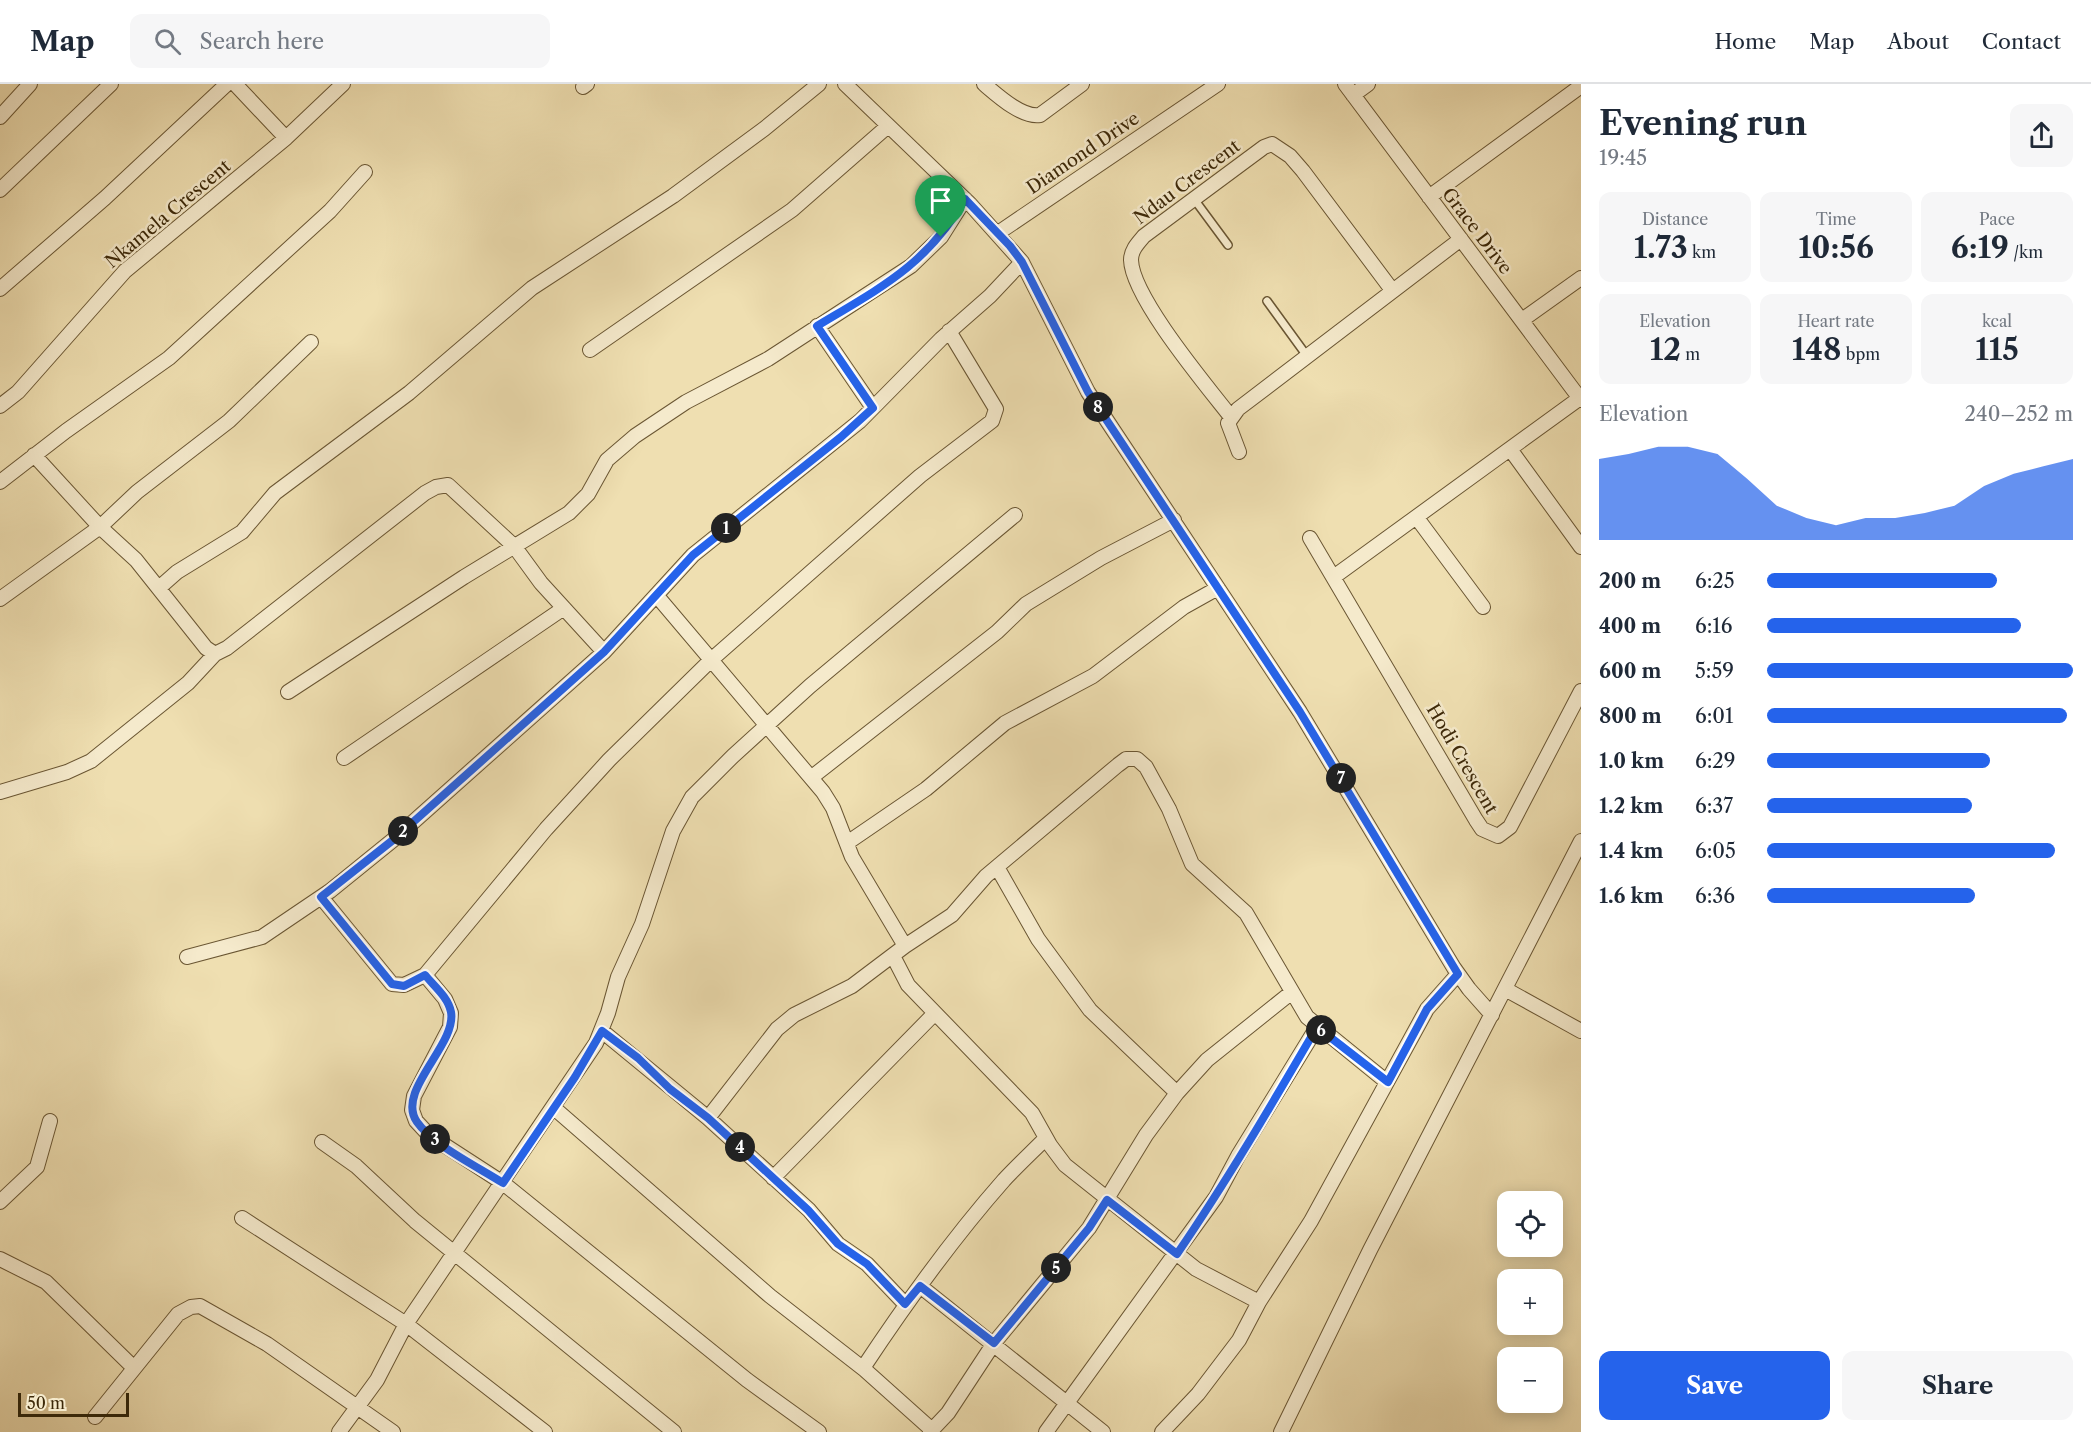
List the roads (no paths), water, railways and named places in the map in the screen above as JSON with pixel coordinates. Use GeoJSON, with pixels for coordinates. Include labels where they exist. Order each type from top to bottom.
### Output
{"type":"FeatureCollection","features":[{"type":"Feature","properties":{"kind":"street"},"geometry":{"type":"LineString","coordinates":[[0,117],[30,84]]}},
{"type":"Feature","properties":{"kind":"street"},"geometry":{"type":"LineString","coordinates":[[0,190],[111,84]]}},
{"type":"Feature","properties":{"kind":"street"},"geometry":{"type":"LineString","coordinates":[[0,289],[105,198],[227,84]]}},
{"type":"Feature","properties":{"kind":"street"},"geometry":{"type":"LineString","coordinates":[[235,84],[286,138]]}},
{"type":"Feature","properties":{"kind":"street","name":"Nkamela Crescent"},"geometry":{"type":"LineString","coordinates":[[0,406],[18,392],[125,271],[286,138],[343,84]]}},
{"type":"Feature","properties":{"kind":"street"},"geometry":{"type":"LineString","coordinates":[[160,587],[177,572],[242,532],[275,493],[409,393],[532,288],[673,196],[764,129],[819,84]]}},
{"type":"Feature","properties":{"kind":"street"},"geometry":{"type":"LineString","coordinates":[[845,84],[968,201],[1022,262],[1088,392],[1327,756],[1458,974],[1492,1014]]}},
{"type":"Feature","properties":{"kind":"street"},"geometry":{"type":"LineString","coordinates":[[984,84],[1034,116],[1040,115],[1082,84]]}},
{"type":"Feature","properties":{"kind":"street","name":"Diamond Drive"},"geometry":{"type":"LineString","coordinates":[[998,233],[1218,84]]}},
{"type":"Feature","properties":{"kind":"street"},"geometry":{"type":"LineString","coordinates":[[1349,90],[1368,84]]}},
{"type":"Feature","properties":{"kind":"street"},"geometry":{"type":"LineString","coordinates":[[1429,197],[1581,86]]}},
{"type":"Feature","properties":{"kind":"street","name":"Grace Drive"},"geometry":{"type":"LineString","coordinates":[[1349,90],[1580,399]]}},
{"type":"Feature","properties":{"kind":"street"},"geometry":{"type":"LineString","coordinates":[[590,350],[792,210],[888,126]]}},
{"type":"Feature","properties":{"kind":"street","name":"Ndau Crescent"},"geometry":{"type":"LineString","coordinates":[[1239,452],[1229,431],[1228,423],[1231,417],[1150,307],[1132,269],[1131,257],[1135,246],[1144,236],[1264,147],[1272,144],[1290,156],[1303,171],[1392,290]]}},
{"type":"Feature","properties":{"kind":"street"},"geometry":{"type":"LineString","coordinates":[[0,482],[169,358],[330,211],[365,172]]}},
{"type":"Feature","properties":{"kind":"street"},"geometry":{"type":"LineString","coordinates":[[288,692],[569,513],[588,494],[607,460],[635,436],[686,402],[768,358],[911,266],[941,237],[968,201]]}},
{"type":"Feature","properties":{"kind":"street"},"geometry":{"type":"LineString","coordinates":[[1231,417],[1392,290],[1461,239]]}},
{"type":"Feature","properties":{"kind":"street"},"geometry":{"type":"LineString","coordinates":[[187,957],[262,936],[321,897],[393,840],[604,652],[693,555],[841,437],[950,331],[990,296],[1022,262]]}},
{"type":"Feature","properties":{"kind":"street"},"geometry":{"type":"LineString","coordinates":[[1522,320],[1581,278]]}},
{"type":"Feature","properties":{"kind":"street"},"geometry":{"type":"LineString","coordinates":[[817,326],[873,408]]}},
{"type":"Feature","properties":{"kind":"street"},"geometry":{"type":"LineString","coordinates":[[321,897],[392,984],[404,986],[425,975],[562,812],[609,760],[711,660],[920,476],[992,421],[996,409],[950,331]]}},
{"type":"Feature","properties":{"kind":"street"},"geometry":{"type":"LineString","coordinates":[[0,599],[100,527],[137,492],[229,422],[311,342]]}},
{"type":"Feature","properties":{"kind":"street"},"geometry":{"type":"LineString","coordinates":[[1335,576],[1580,399]]}},
{"type":"Feature","properties":{"kind":"street"},"geometry":{"type":"LineString","coordinates":[[1510,449],[1581,547]]}},
{"type":"Feature","properties":{"kind":"street"},"geometry":{"type":"LineString","coordinates":[[34,455],[100,527],[136,560],[160,587],[206,648],[214,654]]}},
{"type":"Feature","properties":{"kind":"street"},"geometry":{"type":"LineString","coordinates":[[0,792],[67,772],[91,761],[188,683],[206,666],[214,654],[227,648],[436,487],[448,485],[514,546],[541,583],[604,652]]}},
{"type":"Feature","properties":{"kind":"street"},"geometry":{"type":"LineString","coordinates":[[339,1432],[359,1407],[406,1324],[554,1108],[602,1031],[618,977],[642,924],[678,820],[692,798],[768,724],[1015,515]]}},
{"type":"Feature","properties":{"kind":"street"},"geometry":{"type":"LineString","coordinates":[[1417,518],[1483,608]]}},
{"type":"Feature","properties":{"kind":"street"},"geometry":{"type":"LineString","coordinates":[[812,777],[997,632],[1034,599],[1101,558],[1174,520]]}},
{"type":"Feature","properties":{"kind":"street","name":"Hodi Crescent"},"geometry":{"type":"LineString","coordinates":[[1310,538],[1335,576],[1476,820],[1491,835],[1497,836],[1505,833],[1510,827],[1581,691]]}},
{"type":"Feature","properties":{"kind":"street"},"geometry":{"type":"LineString","coordinates":[[847,843],[926,789],[1005,723],[1093,676],[1184,607],[1218,588]]}},
{"type":"Feature","properties":{"kind":"street"},"geometry":{"type":"LineString","coordinates":[[657,596],[812,777],[833,808],[852,857],[906,946]]}},
{"type":"Feature","properties":{"kind":"street"},"geometry":{"type":"LineString","coordinates":[[344,758],[564,608]]}},
{"type":"Feature","properties":{"kind":"street"},"geometry":{"type":"LineString","coordinates":[[708,1118],[777,1029],[794,1016],[852,986],[952,915],[975,886],[1126,759],[1137,759],[1146,767],[1170,809],[1192,864],[1246,913],[1307,1017],[1388,1082]]}},
{"type":"Feature","properties":{"kind":"street"},"geometry":{"type":"LineString","coordinates":[[1281,1432],[1370,1250],[1581,842]]}},
{"type":"Feature","properties":{"kind":"street"},"geometry":{"type":"LineString","coordinates":[[997,867],[1038,939],[1090,1010],[1177,1093]]}},
{"type":"Feature","properties":{"kind":"street"},"geometry":{"type":"LineString","coordinates":[[893,956],[908,985],[1032,1113],[1065,1165],[1177,1254],[1217,1282],[1259,1302]]}},
{"type":"Feature","properties":{"kind":"street"},"geometry":{"type":"LineString","coordinates":[[1162,1432],[1227,1358],[1259,1302],[1297,1244],[1427,1009],[1458,974]]}},
{"type":"Feature","properties":{"kind":"street"},"geometry":{"type":"LineString","coordinates":[[425,975],[445,999],[451,1012],[450,1027],[414,1096],[412,1110],[416,1121],[429,1135],[503,1183],[740,1375],[819,1432]]}},
{"type":"Feature","properties":{"kind":"street"},"geometry":{"type":"LineString","coordinates":[[1505,989],[1581,1031]]}},
{"type":"Feature","properties":{"kind":"street"},"geometry":{"type":"LineString","coordinates":[[554,1108],[770,1296],[863,1368],[931,1431],[948,1413],[994,1343],[1089,1228],[1146,1135],[1177,1093],[1207,1060],[1292,992]]}},
{"type":"Feature","properties":{"kind":"street"},"geometry":{"type":"LineString","coordinates":[[773,1178],[935,1013]]}},
{"type":"Feature","properties":{"kind":"street"},"geometry":{"type":"LineString","coordinates":[[1046,1432],[1177,1254],[1216,1197],[1238,1156],[1317,1027]]}},
{"type":"Feature","properties":{"kind":"street"},"geometry":{"type":"LineString","coordinates":[[602,1031],[638,1058],[670,1089],[708,1118],[808,1210],[838,1244],[867,1264],[905,1304]]}},
{"type":"Feature","properties":{"kind":"street"},"geometry":{"type":"LineString","coordinates":[[0,1202],[37,1167],[50,1121]]}},
{"type":"Feature","properties":{"kind":"street"},"geometry":{"type":"LineString","coordinates":[[863,1368],[905,1304],[1004,1180],[1046,1138]]}},
{"type":"Feature","properties":{"kind":"street"},"geometry":{"type":"LineString","coordinates":[[322,1142],[356,1166],[415,1221],[674,1432]]}},
{"type":"Feature","properties":{"kind":"street"},"geometry":{"type":"LineString","coordinates":[[242,1218],[406,1324],[544,1432]]}},
{"type":"Feature","properties":{"kind":"street"},"geometry":{"type":"LineString","coordinates":[[0,1259],[46,1282],[134,1368]]}},
{"type":"Feature","properties":{"kind":"street"},"geometry":{"type":"LineString","coordinates":[[920,1286],[1103,1432]]}},
{"type":"Feature","properties":{"kind":"street"},"geometry":{"type":"LineString","coordinates":[[95,1417],[178,1314],[191,1307],[200,1306],[267,1344],[393,1432]]}},
{"type":"Feature","properties":{"kind":"lane"},"geometry":{"type":"LineString","coordinates":[[1194,198],[1228,245]]}},
{"type":"Feature","properties":{"kind":"lane"},"geometry":{"type":"LineString","coordinates":[[1267,300],[1307,356]]}}]}
